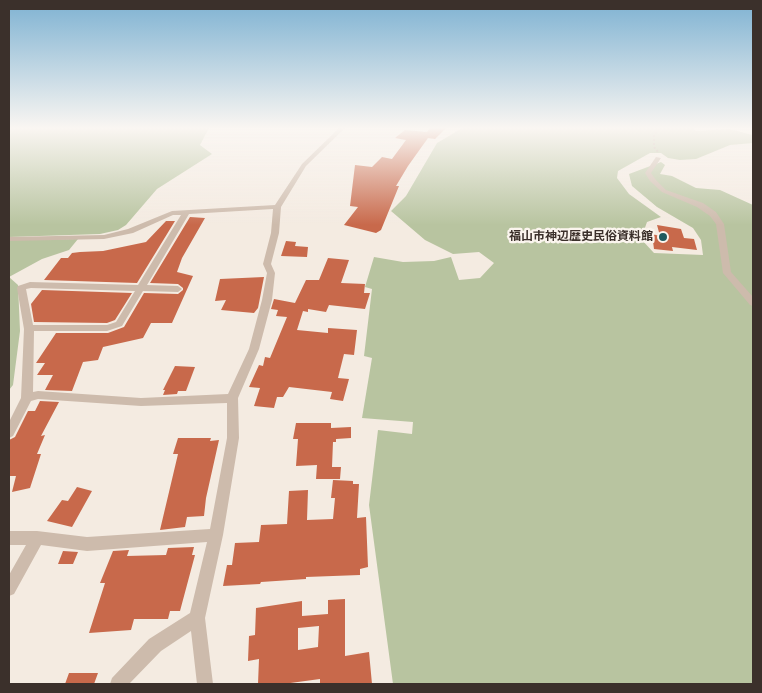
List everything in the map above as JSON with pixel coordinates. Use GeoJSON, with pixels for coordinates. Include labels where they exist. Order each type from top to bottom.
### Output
{"type":"FeatureCollection","features":[{"type":"Feature","properties":{"kind":"street"},"geometry":{"type":"LineString","coordinates":[[205,684],[197,618],[216,535],[233,438],[232,398],[254,349],[267,300],[271,273],[267,264],[275,233],[277,207],[309,160]]}},
{"type":"Feature","properties":{"kind":"street"},"geometry":{"type":"LineString","coordinates":[[656,160],[648,173],[653,181],[664,191],[700,205],[713,214],[720,224],[727,272],[742,293],[753,303]]}},
{"type":"Feature","properties":{"kind":"street"},"geometry":{"type":"LineString","coordinates":[[9,239],[104,237],[130,231],[165,214],[277,207]]}},
{"type":"Feature","properties":{"kind":"street"},"geometry":{"type":"LineString","coordinates":[[29,329],[36,327],[107,328],[119,324],[186,213]]}},
{"type":"Feature","properties":{"kind":"street"},"geometry":{"type":"LineString","coordinates":[[9,433],[27,398],[29,329],[21,288],[30,284],[178,289]]}},
{"type":"Feature","properties":{"kind":"street"},"geometry":{"type":"LineString","coordinates":[[27,398],[38,395],[141,402],[232,398]]}},
{"type":"Feature","properties":{"kind":"street"},"geometry":{"type":"LineString","coordinates":[[9,538],[37,538],[87,544],[216,535]]}},
{"type":"Feature","properties":{"kind":"street"},"geometry":{"type":"LineString","coordinates":[[9,589],[37,538]]}},
{"type":"Feature","properties":{"kind":"street"},"geometry":{"type":"LineString","coordinates":[[118,684],[155,645],[197,618]]}},
{"type":"Feature","properties":{"kind":"green space"},"geometry":{"type":"Polygon","coordinates":[[[9,160],[202,160],[157,189],[126,225],[118,230],[100,234],[9,237],[9,160]]]}},
{"type":"Feature","properties":{"kind":"green space"},"geometry":{"type":"Polygon","coordinates":[[[427,160],[637,160],[618,171],[617,178],[629,194],[661,217],[647,222],[641,239],[654,253],[703,255],[701,240],[693,228],[657,207],[632,186],[629,174],[661,162],[665,165],[660,174],[672,176],[696,188],[720,190],[753,205],[753,684],[393,684],[369,505],[378,430],[412,434],[413,422],[362,418],[372,358],[364,356],[372,289],[365,287],[374,257],[403,262],[434,261],[451,257],[459,280],[480,278],[494,263],[479,252],[453,254],[425,240],[391,211],[406,196],[427,160]]]}},
{"type":"Feature","properties":{"kind":"green space"},"geometry":{"type":"Polygon","coordinates":[[[78,239],[69,250],[42,259],[9,277],[9,240],[78,239]]]}},
{"type":"Feature","properties":{"kind":"green space"},"geometry":{"type":"Polygon","coordinates":[[[9,277],[18,285],[20,331],[13,385],[9,390],[9,277]]]}},
{"type":"Feature","properties":{"kind":"building"},"geometry":{"type":"Polygon","coordinates":[[[379,160],[412,160],[396,186],[399,186],[381,230],[376,233],[344,225],[358,207],[350,206],[355,165],[372,167],[379,160]]]}},
{"type":"Feature","properties":{"kind":"building"},"geometry":{"type":"Polygon","coordinates":[[[190,217],[205,218],[182,258],[177,272],[193,276],[172,323],[151,323],[143,338],[103,347],[98,360],[83,362],[72,391],[45,390],[53,375],[37,375],[45,363],[36,363],[56,333],[108,333],[124,327],[144,293],[178,294],[183,290],[178,284],[150,283],[190,217]]]}},
{"type":"Feature","properties":{"kind":"building"},"geometry":{"type":"Polygon","coordinates":[[[166,221],[175,221],[137,283],[44,280],[61,258],[68,258],[72,253],[103,251],[146,242],[166,221]]]}},
{"type":"Feature","properties":{"kind":"building"},"geometry":{"type":"Polygon","coordinates":[[[657,225],[681,229],[684,238],[694,239],[697,250],[672,247],[673,251],[654,249],[652,234],[660,236],[657,225]]]}},
{"type":"Feature","properties":{"kind":"building"},"geometry":{"type":"Polygon","coordinates":[[[286,241],[296,242],[295,246],[308,247],[307,257],[281,256],[286,241]]]}},
{"type":"Feature","properties":{"kind":"building"},"geometry":{"type":"Polygon","coordinates":[[[328,258],[349,260],[341,283],[365,284],[364,293],[370,293],[365,309],[329,305],[326,312],[308,309],[308,312],[303,311],[297,330],[328,333],[328,328],[357,330],[354,355],[344,354],[338,378],[349,379],[343,401],[330,399],[332,392],[289,387],[283,397],[277,397],[274,408],[254,406],[260,388],[249,387],[259,365],[263,366],[265,357],[270,358],[287,317],[276,316],[278,310],[271,309],[274,299],[295,303],[306,280],[319,280],[328,258]]]}},
{"type":"Feature","properties":{"kind":"building"},"geometry":{"type":"Polygon","coordinates":[[[264,277],[258,308],[254,313],[221,310],[226,300],[215,301],[220,279],[264,277]]]}},
{"type":"Feature","properties":{"kind":"building"},"geometry":{"type":"Polygon","coordinates":[[[42,290],[132,293],[115,320],[107,323],[34,322],[31,304],[42,290]]]}},
{"type":"Feature","properties":{"kind":"building"},"geometry":{"type":"Polygon","coordinates":[[[175,366],[195,367],[186,391],[163,395],[165,390],[163,390],[175,366]]]}},
{"type":"Feature","properties":{"kind":"building"},"geometry":{"type":"Polygon","coordinates":[[[40,401],[59,402],[41,436],[45,435],[37,454],[41,454],[30,488],[12,492],[16,476],[9,476],[9,440],[15,437],[28,411],[35,411],[40,401]]]}},
{"type":"Feature","properties":{"kind":"building"},"geometry":{"type":"Polygon","coordinates":[[[296,423],[331,423],[331,428],[351,427],[351,438],[336,439],[336,442],[333,442],[332,467],[341,467],[340,479],[316,479],[317,465],[296,466],[298,439],[293,439],[296,423]]]}},
{"type":"Feature","properties":{"kind":"building"},"geometry":{"type":"Polygon","coordinates":[[[178,438],[211,438],[210,441],[219,440],[206,498],[204,516],[187,517],[185,527],[160,530],[178,454],[173,454],[178,438]]]}},
{"type":"Feature","properties":{"kind":"building"},"geometry":{"type":"Polygon","coordinates":[[[333,480],[353,481],[353,484],[359,484],[357,518],[366,517],[368,567],[360,569],[360,575],[306,577],[306,579],[261,582],[260,584],[223,586],[227,565],[232,565],[235,543],[259,542],[261,525],[287,524],[289,491],[308,490],[307,520],[333,519],[335,498],[331,498],[333,480]]]}},
{"type":"Feature","properties":{"kind":"building"},"geometry":{"type":"Polygon","coordinates":[[[77,487],[92,491],[72,527],[47,521],[62,500],[68,501],[77,487]]]}},
{"type":"Feature","properties":{"kind":"building"},"geometry":{"type":"Polygon","coordinates":[[[194,547],[192,555],[195,555],[180,611],[170,611],[168,619],[134,619],[131,630],[89,633],[105,583],[100,583],[113,551],[129,550],[127,556],[166,555],[168,548],[194,547]]]}},
{"type":"Feature","properties":{"kind":"building"},"geometry":{"type":"Polygon","coordinates":[[[63,551],[78,552],[73,564],[58,564],[63,551]]]}},
{"type":"Feature","properties":{"kind":"building"},"geometry":{"type":"Polygon","coordinates":[[[345,599],[345,656],[369,652],[372,684],[320,684],[320,679],[283,684],[258,684],[259,659],[248,661],[249,636],[255,635],[256,608],[302,601],[302,616],[328,614],[328,600],[345,599]],[[319,626],[298,628],[298,650],[318,647],[319,626]]]}},
{"type":"Feature","properties":{"kind":"building"},"geometry":{"type":"Polygon","coordinates":[[[69,673],[98,673],[94,684],[65,684],[69,673]]]}},
{"type":"Feature","properties":{"kind":"place","name":"福山市神辺歴史民俗資料館"},"geometry":{"type":"Point","coordinates":[663,237]}}]}
